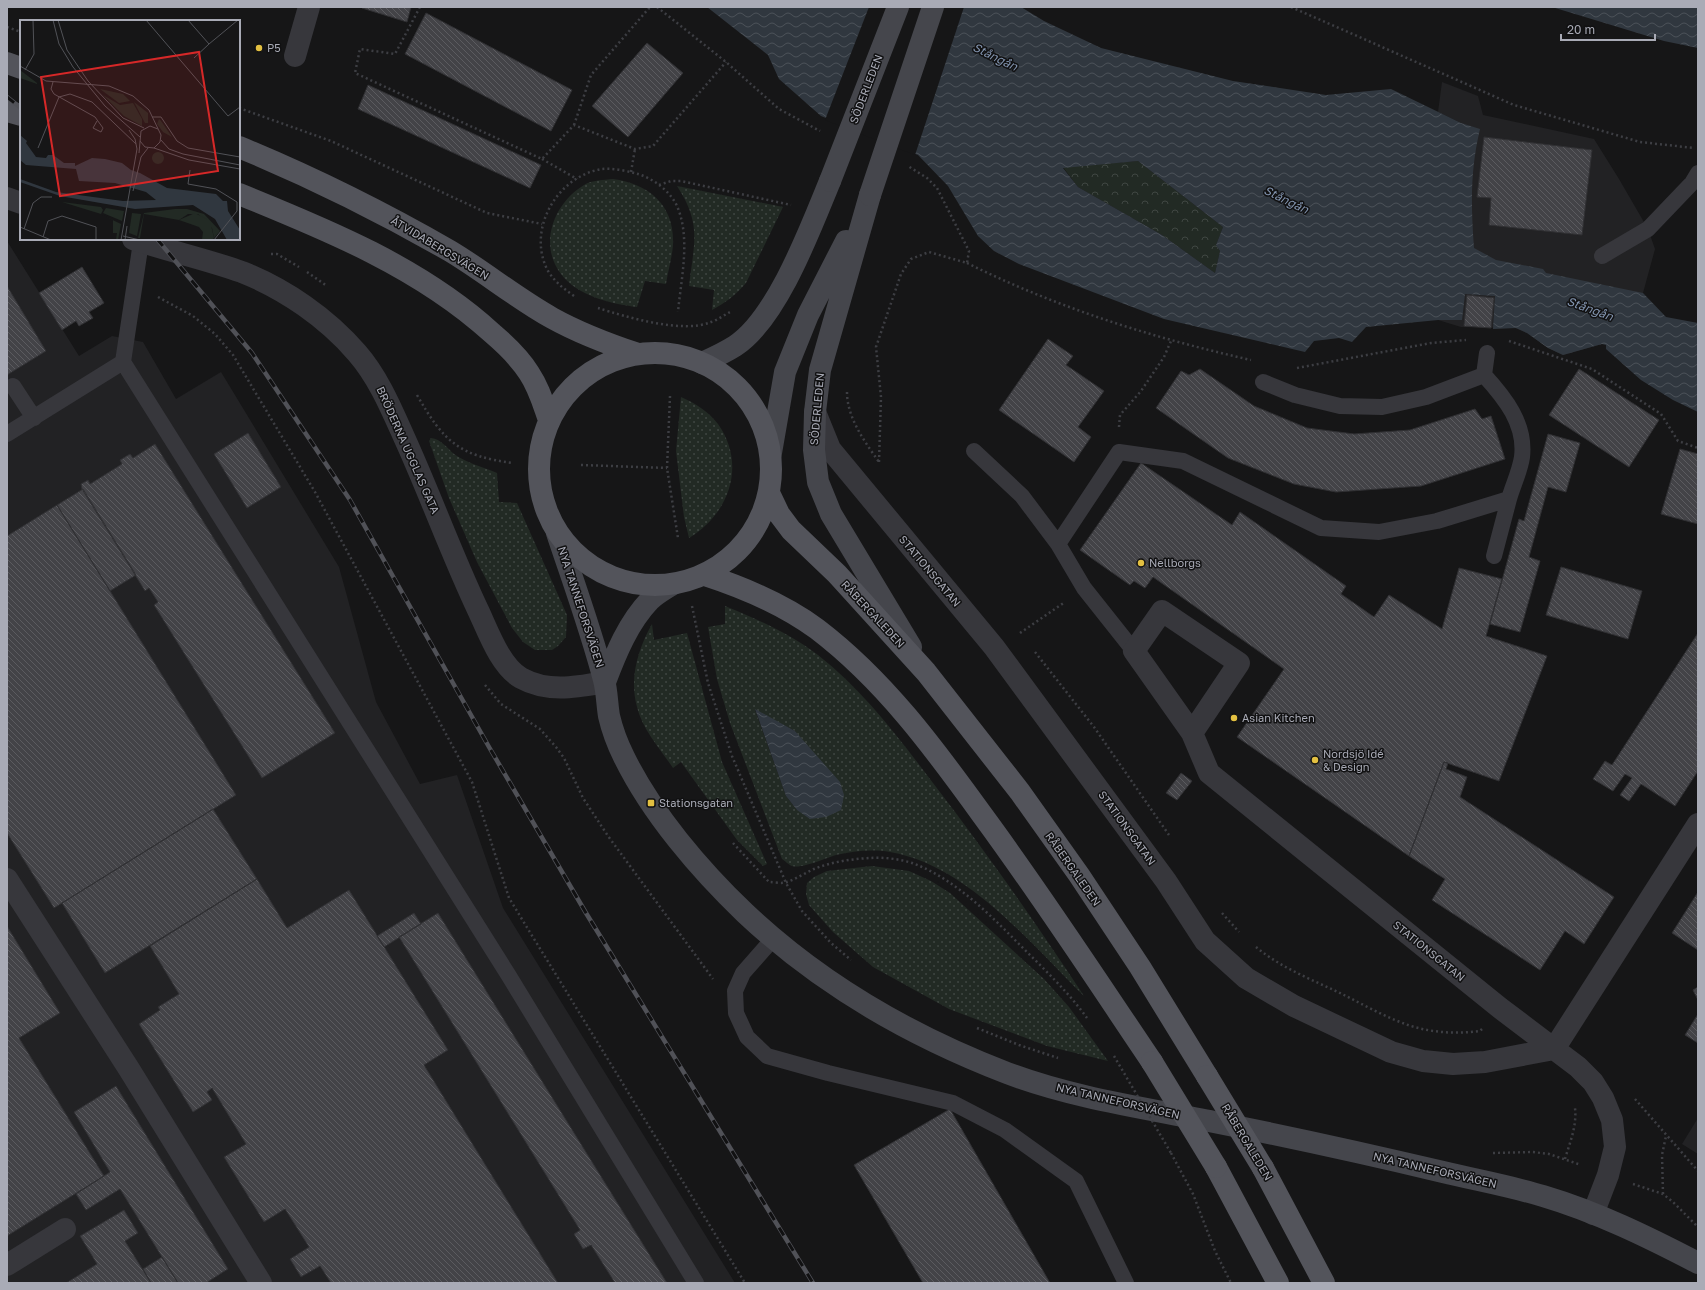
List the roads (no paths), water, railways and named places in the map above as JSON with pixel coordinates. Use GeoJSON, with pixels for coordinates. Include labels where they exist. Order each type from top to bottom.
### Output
{"type":"FeatureCollection","features":[{"type":"Feature","properties":{"kind":"main road","name":"SÖDERLEDEN"},"geometry":{"type":"LineString","coordinates":[[702,363],[736,346],[767,312],[789,275],[830,181],[898,7]]}},
{"type":"Feature","properties":{"kind":"main road","name":"SÖDERLEDEN"},"geometry":{"type":"LineString","coordinates":[[926,672],[831,514],[818,482],[814,450],[814,412],[820,370],[870,195],[933,7]]}},
{"type":"Feature","properties":{"kind":"main road"},"geometry":{"type":"LineString","coordinates":[[7,63],[20,68]]}},
{"type":"Feature","properties":{"kind":"main road"},"geometry":{"type":"LineString","coordinates":[[7,111],[20,116]]}},
{"type":"Feature","properties":{"kind":"main road","name":"ÅTVIDABERGSVÄGEN"},"geometry":{"type":"LineString","coordinates":[[240,147],[285,166],[379,211],[452,252],[550,317],[587,336],[638,354]]}},
{"type":"Feature","properties":{"kind":"main road"},"geometry":{"type":"LineString","coordinates":[[240,194],[344,239],[442,293],[478,320],[513,351],[529,372],[538,388],[549,420]]}},
{"type":"Feature","properties":{"kind":"main road","name":"SÖDERLEDEN"},"geometry":{"type":"LineString","coordinates":[[771,452],[786,372],[795,344],[808,315],[870,195]]}},
{"type":"Feature","properties":{"kind":"main road"},"geometry":{"type":"LineString","coordinates":[[638,354],[667,354],[681,356],[702,363],[727,378],[748,399],[763,424],[771,452],[772,474],[769,493],[759,520],[752,533],[739,550],[723,564],[705,575],[673,584],[646,585],[620,581],[595,569],[574,553],[557,533],[544,506],[538,478],[540,448],[549,420],[561,400],[576,384],[595,370],[616,360],[638,354]]}},
{"type":"Feature","properties":{"kind":"main road","name":"RÅBERGALEDEN"},"geometry":{"type":"LineString","coordinates":[[769,493],[779,514],[791,530],[837,574],[926,672],[1020,792],[1079,875],[1140,967],[1208,1076],[1263,1168],[1324,1283]]}},
{"type":"Feature","properties":{"kind":"main road","name":"NYA TANNEFORSVÄGEN"},"geometry":{"type":"LineString","coordinates":[[557,533],[605,682],[610,720],[623,756],[647,796],[696,862],[717,886],[773,939],[832,984],[891,1019],[941,1045],[1009,1074],[1081,1096],[1332,1146],[1543,1196],[1593,1214],[1655,1240],[1698,1263]]}},
{"type":"Feature","properties":{"kind":"main road"},"geometry":{"type":"LineString","coordinates":[[705,575],[742,587],[777,604],[817,629],[858,664],[908,716],[1035,887],[1152,1062],[1216,1167],[1278,1283]]}},
{"type":"Feature","properties":{"kind":"main road","name":"NYA TANNEFORSVÄGEN"},"geometry":{"type":"LineString","coordinates":[[605,682],[620,645],[636,617],[650,599],[673,584]]}},
{"type":"Feature","properties":{"kind":"street"},"geometry":{"type":"LineString","coordinates":[[295,56],[310,7]]}},
{"type":"Feature","properties":{"kind":"street"},"geometry":{"type":"LineString","coordinates":[[7,198],[20,203]]}},
{"type":"Feature","properties":{"kind":"street","name":"BRÖDERNA UGGLAS GATA"},"geometry":{"type":"LineString","coordinates":[[137,240],[241,272],[283,291],[327,324],[357,353],[383,390],[417,465],[457,566],[492,641],[507,665],[520,678],[548,687],[574,688],[605,682]]}},
{"type":"Feature","properties":{"kind":"street","name":"STATIONSGATAN"},"geometry":{"type":"LineString","coordinates":[[814,412],[830,449],[994,647],[1166,881],[1205,941],[1228,963],[1246,978],[1294,1006],[1391,1052],[1424,1061],[1453,1064],[1485,1062],[1554,1049]]}},
{"type":"Feature","properties":{"kind":"street"},"geometry":{"type":"LineString","coordinates":[[1134,651],[1162,611],[1238,663],[1192,733]]}},
{"type":"Feature","properties":{"kind":"street","name":"STATIONSGATAN"},"geometry":{"type":"LineString","coordinates":[[1134,651],[1192,733],[1209,773],[1500,1008],[1578,1067],[1593,1082],[1603,1098],[1612,1120],[1615,1133],[1613,1159],[1593,1214]]}},
{"type":"Feature","properties":{"kind":"street"},"geometry":{"type":"LineString","coordinates":[[1554,1049],[1698,824]]}},
{"type":"Feature","properties":{"kind":"street"},"geometry":{"type":"LineString","coordinates":[[7,879],[129,1069],[261,1283]]}},
{"type":"Feature","properties":{"kind":"street"},"geometry":{"type":"LineString","coordinates":[[7,1265],[65,1229]]}},
{"type":"Feature","properties":{"kind":"lane"},"geometry":{"type":"LineString","coordinates":[[1602,256],[1648,229],[1692,183],[1698,173]]}},
{"type":"Feature","properties":{"kind":"lane"},"geometry":{"type":"LineString","coordinates":[[137,240],[135,284],[123,362],[509,976],[696,1283]]}},
{"type":"Feature","properties":{"kind":"lane"},"geometry":{"type":"LineString","coordinates":[[1487,353],[1484,375],[1507,401],[1521,430],[1522,457],[1494,556]]}},
{"type":"Feature","properties":{"kind":"lane"},"geometry":{"type":"LineString","coordinates":[[7,434],[123,362]]}},
{"type":"Feature","properties":{"kind":"lane"},"geometry":{"type":"LineString","coordinates":[[1263,382],[1295,395],[1340,406],[1382,407],[1426,397],[1484,375]]}},
{"type":"Feature","properties":{"kind":"lane"},"geometry":{"type":"LineString","coordinates":[[13,386],[34,418]]}},
{"type":"Feature","properties":{"kind":"lane"},"geometry":{"type":"LineString","coordinates":[[974,451],[1022,496],[1058,544],[1084,588],[1134,651]]}},
{"type":"Feature","properties":{"kind":"lane"},"geometry":{"type":"LineString","coordinates":[[1058,544],[1119,452],[1183,461],[1321,528],[1379,532],[1436,522],[1509,499]]}},
{"type":"Feature","properties":{"kind":"lane"},"geometry":{"type":"LineString","coordinates":[[773,939],[743,973],[735,991],[736,1013],[747,1037],[767,1056],[828,1073],[953,1103],[1005,1130],[1076,1181],[1126,1283]]}},
{"type":"Feature","properties":{"kind":"water","name":"Stångån"},"geometry":{"type":"Polygon","coordinates":[[[707,7],[1021,7],[1044,21],[1101,48],[1233,81],[1326,95],[1391,89],[1461,123],[1480,129],[1474,159],[1472,188],[1474,248],[1496,260],[1543,269],[1546,273],[1643,293],[1666,317],[1698,323],[1698,412],[1673,400],[1641,380],[1606,349],[1606,345],[1602,344],[1563,355],[1548,348],[1527,333],[1516,328],[1493,329],[1495,296],[1465,294],[1462,320],[1438,320],[1366,327],[1352,342],[1339,338],[1314,341],[1305,352],[1164,319],[1019,264],[994,251],[978,236],[948,186],[918,155],[821,116],[779,79],[768,55],[707,7]],[[1138,161],[1063,168],[1078,187],[1162,235],[1215,273],[1220,251],[1216,245],[1223,227],[1138,161]]]}},
{"type":"Feature","properties":{"kind":"water"},"geometry":{"type":"Polygon","coordinates":[[[1552,7],[1698,7],[1698,48],[1664,41],[1552,7]]]}},
{"type":"Feature","properties":{"kind":"water"},"geometry":{"type":"Polygon","coordinates":[[[755,709],[795,731],[840,782],[844,795],[841,810],[826,817],[810,819],[797,810],[786,796],[755,709]]]}},
{"type":"Feature","properties":{"kind":"railway"},"geometry":{"type":"LineString","coordinates":[[7,97],[20,107]]}},
{"type":"Feature","properties":{"kind":"railway"},"geometry":{"type":"LineString","coordinates":[[158,240],[252,353],[350,500],[489,747],[586,913],[813,1283]]}},
{"type":"Feature","properties":{"kind":"place","name":"P5"},"geometry":{"type":"Point","coordinates":[259,48]}},
{"type":"Feature","properties":{"kind":"place","name":"Nellborgs"},"geometry":{"type":"Point","coordinates":[1141,563]}},
{"type":"Feature","properties":{"kind":"place","name":"Asian Kitchen"},"geometry":{"type":"Point","coordinates":[1234,718]}},
{"type":"Feature","properties":{"kind":"place","name":"Nordsjö Idé & Design"},"geometry":{"type":"Point","coordinates":[1315,760]}},
{"type":"Feature","properties":{"kind":"place","name":"Stationsgatan"},"geometry":{"type":"Point","coordinates":[651,803]}}]}
